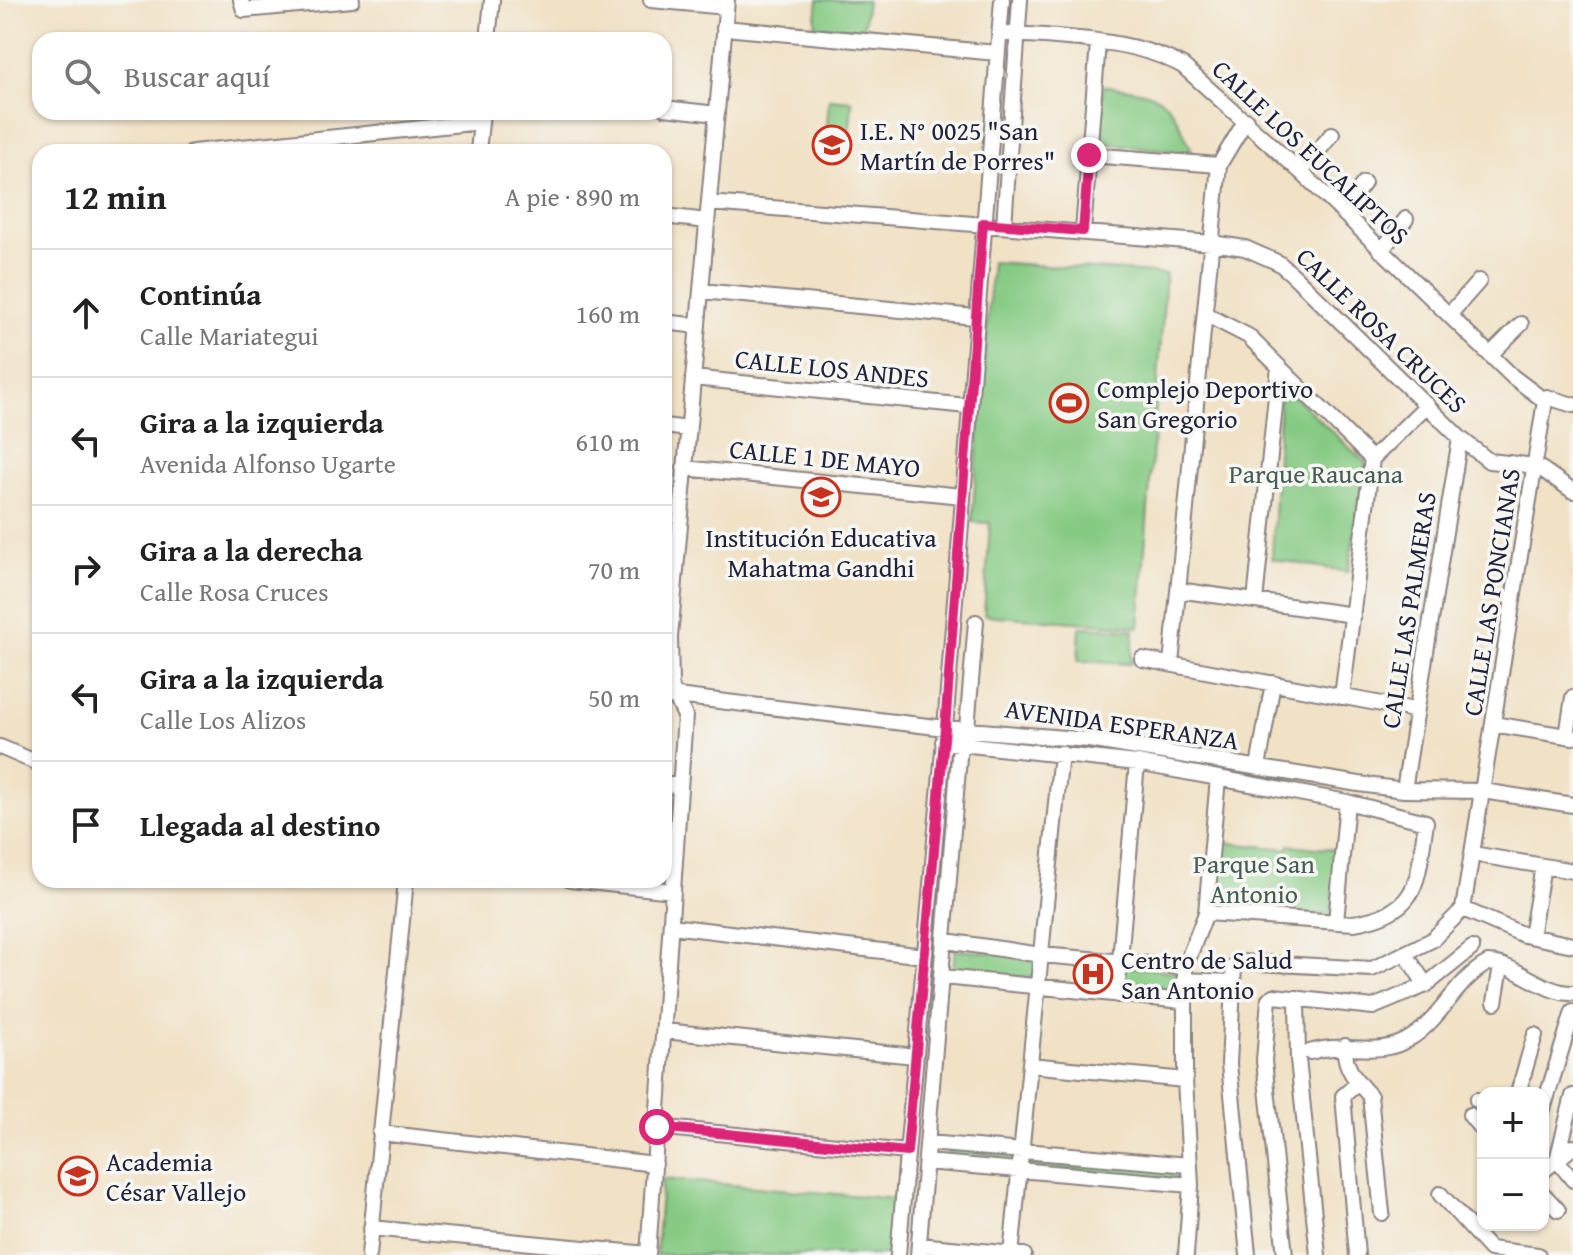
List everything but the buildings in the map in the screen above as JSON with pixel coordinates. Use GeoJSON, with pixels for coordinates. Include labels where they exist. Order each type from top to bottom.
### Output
{"type":"FeatureCollection","features":[{"type":"Feature","properties":{"kind":"street"},"geometry":{"type":"LineString","coordinates":[[242,5],[352,0]]}},
{"type":"Feature","properties":{"kind":"street"},"geometry":{"type":"LineString","coordinates":[[489,32],[492,0]]}},
{"type":"Feature","properties":{"kind":"street"},"geometry":{"type":"LineString","coordinates":[[651,0],[726,4],[684,468],[672,528]]}},
{"type":"Feature","properties":{"kind":"street"},"geometry":{"type":"LineString","coordinates":[[898,1255],[944,735],[967,406],[1002,0]]}},
{"type":"Feature","properties":{"kind":"street"},"geometry":{"type":"LineString","coordinates":[[1004,225],[1020,0]]}},
{"type":"Feature","properties":{"kind":"street"},"geometry":{"type":"LineString","coordinates":[[724,28],[997,53]]}},
{"type":"Feature","properties":{"kind":"street","name":"CALLE LOS EUCALIPTOS"},"geometry":{"type":"LineString","coordinates":[[999,33],[1098,43],[1166,57],[1183,66],[1246,120],[1490,355],[1545,401]]}},
{"type":"Feature","properties":{"kind":"street"},"geometry":{"type":"LineString","coordinates":[[1083,231],[1098,43]]}},
{"type":"Feature","properties":{"kind":"street"},"geometry":{"type":"LineString","coordinates":[[672,109],[717,114]]}},
{"type":"Feature","properties":{"kind":"street"},"geometry":{"type":"LineString","coordinates":[[326,144],[464,120]]}},
{"type":"Feature","properties":{"kind":"street"},"geometry":{"type":"LineString","coordinates":[[479,144],[481,120]]}},
{"type":"Feature","properties":{"kind":"street"},"geometry":{"type":"LineString","coordinates":[[1171,664],[1219,165],[1246,120]]}},
{"type":"Feature","properties":{"kind":"street"},"geometry":{"type":"LineString","coordinates":[[1301,172],[1332,134]]}},
{"type":"Feature","properties":{"kind":"street"},"geometry":{"type":"LineString","coordinates":[[1089,155],[1219,165]]}},
{"type":"Feature","properties":{"kind":"street"},"geometry":{"type":"LineString","coordinates":[[1342,212],[1364,183]]}},
{"type":"Feature","properties":{"kind":"street","name":"CALLE ROSA CRUCES"},"geometry":{"type":"LineString","coordinates":[[709,203],[1083,231],[1245,248],[1279,263],[1460,438],[1494,463],[1537,466]]}},
{"type":"Feature","properties":{"kind":"street"},"geometry":{"type":"LineString","coordinates":[[672,217],[707,221]]}},
{"type":"Feature","properties":{"kind":"street"},"geometry":{"type":"LineString","coordinates":[[1381,251],[1406,219]]}},
{"type":"Feature","properties":{"kind":"street"},"geometry":{"type":"LineString","coordinates":[[1449,315],[1479,281]]}},
{"type":"Feature","properties":{"kind":"street"},"geometry":{"type":"LineString","coordinates":[[701,291],[975,317]]}},
{"type":"Feature","properties":{"kind":"street"},"geometry":{"type":"LineString","coordinates":[[1205,314],[1248,336],[1372,459]]}},
{"type":"Feature","properties":{"kind":"street"},"geometry":{"type":"LineString","coordinates":[[672,323],[698,326]]}},
{"type":"Feature","properties":{"kind":"street"},"geometry":{"type":"LineString","coordinates":[[1490,355],[1521,324]]}},
{"type":"Feature","properties":{"kind":"street"},"geometry":{"type":"LineString","coordinates":[[1255,601],[1279,367]]}},
{"type":"Feature","properties":{"kind":"street","name":"CALLE LOS ANDES"},"geometry":{"type":"LineString","coordinates":[[693,378],[967,406]]}},
{"type":"Feature","properties":{"kind":"street"},"geometry":{"type":"LineString","coordinates":[[1545,401],[1547,397],[1554,397],[1573,405]]}},
{"type":"Feature","properties":{"kind":"street","name":"CALLE LAS PONCIANAS"},"geometry":{"type":"LineString","coordinates":[[1463,909],[1537,466],[1545,401]]}},
{"type":"Feature","properties":{"kind":"street"},"geometry":{"type":"LineString","coordinates":[[1342,697],[1372,459],[1427,405]]}},
{"type":"Feature","properties":{"kind":"street"},"geometry":{"type":"LineString","coordinates":[[672,427],[688,429]]}},
{"type":"Feature","properties":{"kind":"street","name":"CALLE LAS PALMERAS"},"geometry":{"type":"LineString","coordinates":[[1404,790],[1414,710],[1460,438]]}},
{"type":"Feature","properties":{"kind":"street"},"geometry":{"type":"LineString","coordinates":[[1537,466],[1573,491]]}},
{"type":"Feature","properties":{"kind":"street","name":"CALLE 1 DE MAYO"},"geometry":{"type":"LineString","coordinates":[[684,468],[962,496]]}},
{"type":"Feature","properties":{"kind":"street"},"geometry":{"type":"LineString","coordinates":[[1178,590],[1353,615]]}},
{"type":"Feature","properties":{"kind":"street"},"geometry":{"type":"LineString","coordinates":[[976,622],[967,728],[960,745],[918,1250],[1015,1255],[1020,1170],[1060,757]]}},
{"type":"Feature","properties":{"kind":"street"},"geometry":{"type":"LineString","coordinates":[[1142,659],[1414,710]]}},
{"type":"Feature","properties":{"kind":"street"},"geometry":{"type":"LineString","coordinates":[[1258,767],[1273,683]]}},
{"type":"Feature","properties":{"kind":"street","name":"AVENIDA ESPERANZA"},"geometry":{"type":"LineString","coordinates":[[672,697],[944,735],[967,728],[1089,740],[1404,790],[1483,791],[1573,805]]}},
{"type":"Feature","properties":{"kind":"street"},"geometry":{"type":"LineString","coordinates":[[371,1228],[648,1254],[685,716],[672,698]]}},
{"type":"Feature","properties":{"kind":"street"},"geometry":{"type":"LineString","coordinates":[[1493,724],[1570,737],[1573,700]]}},
{"type":"Feature","properties":{"kind":"street"},"geometry":{"type":"LineString","coordinates":[[944,735],[960,745],[1137,763],[1347,802],[1426,822],[1415,891],[1393,910],[1372,920],[1336,922],[1206,913]]}},
{"type":"Feature","properties":{"kind":"street"},"geometry":{"type":"LineString","coordinates":[[0,747],[32,761]]}},
{"type":"Feature","properties":{"kind":"street"},"geometry":{"type":"LineString","coordinates":[[956,807],[968,756],[1060,757]]}},
{"type":"Feature","properties":{"kind":"street"},"geometry":{"type":"LineString","coordinates":[[1117,995],[1137,763]]}},
{"type":"Feature","properties":{"kind":"street"},"geometry":{"type":"LineString","coordinates":[[1186,1255],[1191,1185],[1185,1080],[1184,974],[1206,913],[1218,778]]}},
{"type":"Feature","properties":{"kind":"street"},"geometry":{"type":"LineString","coordinates":[[672,785],[680,784]]}},
{"type":"Feature","properties":{"kind":"street"},"geometry":{"type":"LineString","coordinates":[[1336,922],[1347,802]]}},
{"type":"Feature","properties":{"kind":"street"},"geometry":{"type":"LineString","coordinates":[[1473,854],[1573,871]]}},
{"type":"Feature","properties":{"kind":"street"},"geometry":{"type":"LineString","coordinates":[[1531,936],[1543,866]]}},
{"type":"Feature","properties":{"kind":"street"},"geometry":{"type":"LineString","coordinates":[[369,1255],[405,888]]}},
{"type":"Feature","properties":{"kind":"street"},"geometry":{"type":"LineString","coordinates":[[645,888],[673,891]]}},
{"type":"Feature","properties":{"kind":"street"},"geometry":{"type":"LineString","coordinates":[[1248,1255],[1229,1064],[1234,966],[1240,962],[1372,969],[1432,940],[1463,909],[1531,936],[1573,945]]}},
{"type":"Feature","properties":{"kind":"street"},"geometry":{"type":"LineString","coordinates":[[671,926],[924,956]]}},
{"type":"Feature","properties":{"kind":"street"},"geometry":{"type":"LineString","coordinates":[[946,941],[1118,962],[1231,982]]}},
{"type":"Feature","properties":{"kind":"street"},"geometry":{"type":"LineString","coordinates":[[1285,1255],[1264,1061],[1269,999],[1274,996],[1373,1007],[1426,985],[1472,948]]}},
{"type":"Feature","properties":{"kind":"street"},"geometry":{"type":"LineString","coordinates":[[1406,955],[1426,985]]}},
{"type":"Feature","properties":{"kind":"street"},"geometry":{"type":"LineString","coordinates":[[1310,1052],[1331,1045],[1371,1051],[1413,1037],[1488,963],[1555,990],[1573,993]]}},
{"type":"Feature","properties":{"kind":"street"},"geometry":{"type":"LineString","coordinates":[[1495,1002],[1501,966]]}},
{"type":"Feature","properties":{"kind":"street"},"geometry":{"type":"LineString","coordinates":[[943,977],[1038,984],[1183,1001]]}},
{"type":"Feature","properties":{"kind":"street"},"geometry":{"type":"LineString","coordinates":[[1297,998],[1298,1059],[1318,1255]]}},
{"type":"Feature","properties":{"kind":"street"},"geometry":{"type":"LineString","coordinates":[[1549,1090],[1573,1012]]}},
{"type":"Feature","properties":{"kind":"street"},"geometry":{"type":"LineString","coordinates":[[664,1031],[915,1056]]}},
{"type":"Feature","properties":{"kind":"street"},"geometry":{"type":"LineString","coordinates":[[1520,1087],[1535,1035]]}},
{"type":"Feature","properties":{"kind":"street"},"geometry":{"type":"LineString","coordinates":[[1345,1046],[1344,1055],[1357,1084],[1370,1096],[1382,1213]]}},
{"type":"Feature","properties":{"kind":"street"},"geometry":{"type":"LineString","coordinates":[[1030,1065],[1185,1080]]}},
{"type":"Feature","properties":{"kind":"street"},"geometry":{"type":"LineString","coordinates":[[1357,1084],[1343,1096],[1357,1255]]}},
{"type":"Feature","properties":{"kind":"street"},"geometry":{"type":"LineString","coordinates":[[1557,1160],[1573,1096]]}},
{"type":"Feature","properties":{"kind":"street"},"geometry":{"type":"LineString","coordinates":[[1470,1115],[1477,1124]]}},
{"type":"Feature","properties":{"kind":"street"},"geometry":{"type":"LineString","coordinates":[[657,1127],[907,1152]]}},
{"type":"Feature","properties":{"kind":"street"},"geometry":{"type":"LineString","coordinates":[[380,1133],[655,1164]]}},
{"type":"Feature","properties":{"kind":"street"},"geometry":{"type":"LineString","coordinates":[[928,1143],[1190,1165]]}},
{"type":"Feature","properties":{"kind":"street"},"geometry":{"type":"LineString","coordinates":[[1549,1166],[1573,1147]]}},
{"type":"Feature","properties":{"kind":"street"},"geometry":{"type":"LineString","coordinates":[[1557,1160],[1573,1180]]}},
{"type":"Feature","properties":{"kind":"street"},"geometry":{"type":"LineString","coordinates":[[926,1162],[1191,1185]]}},
{"type":"Feature","properties":{"kind":"street"},"geometry":{"type":"LineString","coordinates":[[1440,1194],[1490,1249],[1538,1255]]}},
{"type":"Feature","properties":{"kind":"street"},"geometry":{"type":"LineString","coordinates":[[1549,1200],[1558,1210]]}},
{"type":"Feature","properties":{"kind":"green space"},"geometry":{"type":"Polygon","coordinates":[[[818,0],[867,0],[863,31],[815,26],[818,0]]]}},
{"type":"Feature","properties":{"kind":"green space"},"geometry":{"type":"Polygon","coordinates":[[[1104,86],[1141,91],[1162,101],[1177,119],[1193,153],[1098,142],[1104,86]]]}},
{"type":"Feature","properties":{"kind":"green space"},"geometry":{"type":"Polygon","coordinates":[[[829,99],[852,101],[849,141],[826,139],[829,99]]]}},
{"type":"Feature","properties":{"kind":"green space","name":"Complejo Deportivo San Gregorio"},"geometry":{"type":"Polygon","coordinates":[[[992,262],[1166,274],[1139,627],[984,615],[990,523],[972,522],[992,262]]]}},
{"type":"Feature","properties":{"kind":"green space","name":"Parque Raucana"},"geometry":{"type":"Polygon","coordinates":[[[1287,390],[1366,463],[1348,572],[1272,559],[1280,393],[1287,390]]]}},
{"type":"Feature","properties":{"kind":"green space"},"geometry":{"type":"Polygon","coordinates":[[[1080,627],[1134,630],[1131,664],[1078,661],[1080,627]]]}},
{"type":"Feature","properties":{"kind":"green space","name":"Parque San Antonio"},"geometry":{"type":"Polygon","coordinates":[[[1218,842],[1337,850],[1331,915],[1212,906],[1218,842]]]}},
{"type":"Feature","properties":{"kind":"green space"},"geometry":{"type":"Polygon","coordinates":[[[955,950],[1036,956],[1035,978],[953,972],[955,950]]]}},
{"type":"Feature","properties":{"kind":"green space"},"geometry":{"type":"Polygon","coordinates":[[[1123,966],[1179,972],[1177,995],[1121,990],[1123,966]]]}},
{"type":"Feature","properties":{"kind":"green space"},"geometry":{"type":"Polygon","coordinates":[[[948,1149],[1015,1155],[1014,1165],[947,1159],[948,1149]]]}},
{"type":"Feature","properties":{"kind":"green space"},"geometry":{"type":"Polygon","coordinates":[[[1026,1157],[1185,1170],[1184,1180],[1026,1166],[1026,1157]]]}},
{"type":"Feature","properties":{"kind":"green space"},"geometry":{"type":"Polygon","coordinates":[[[662,1179],[896,1199],[892,1255],[656,1255],[662,1179]]]}},
{"type":"Feature","properties":{"kind":"place","name":"I.E. N° 0025 \"San Martín de Porres\""},"geometry":{"type":"Point","coordinates":[832,145]}},
{"type":"Feature","properties":{"kind":"place","name":"Complejo Deportivo San Gregorio"},"geometry":{"type":"Point","coordinates":[1069,403]}},
{"type":"Feature","properties":{"kind":"place","name":"Institución Educativa Mahatma Gandhi"},"geometry":{"type":"Point","coordinates":[821,497]}},
{"type":"Feature","properties":{"kind":"place","name":"Centro de Salud San Antonio"},"geometry":{"type":"Point","coordinates":[1093,974]}},
{"type":"Feature","properties":{"kind":"place","name":"Academia César Vallejo"},"geometry":{"type":"Point","coordinates":[78,1176]}},
{"type":"Feature","properties":{"kind":"route"},"geometry":{"type":"LineString","coordinates":[[657,1127],[907,1152],[945,728],[983,223],[1083,231],[1089,155]]}}]}
